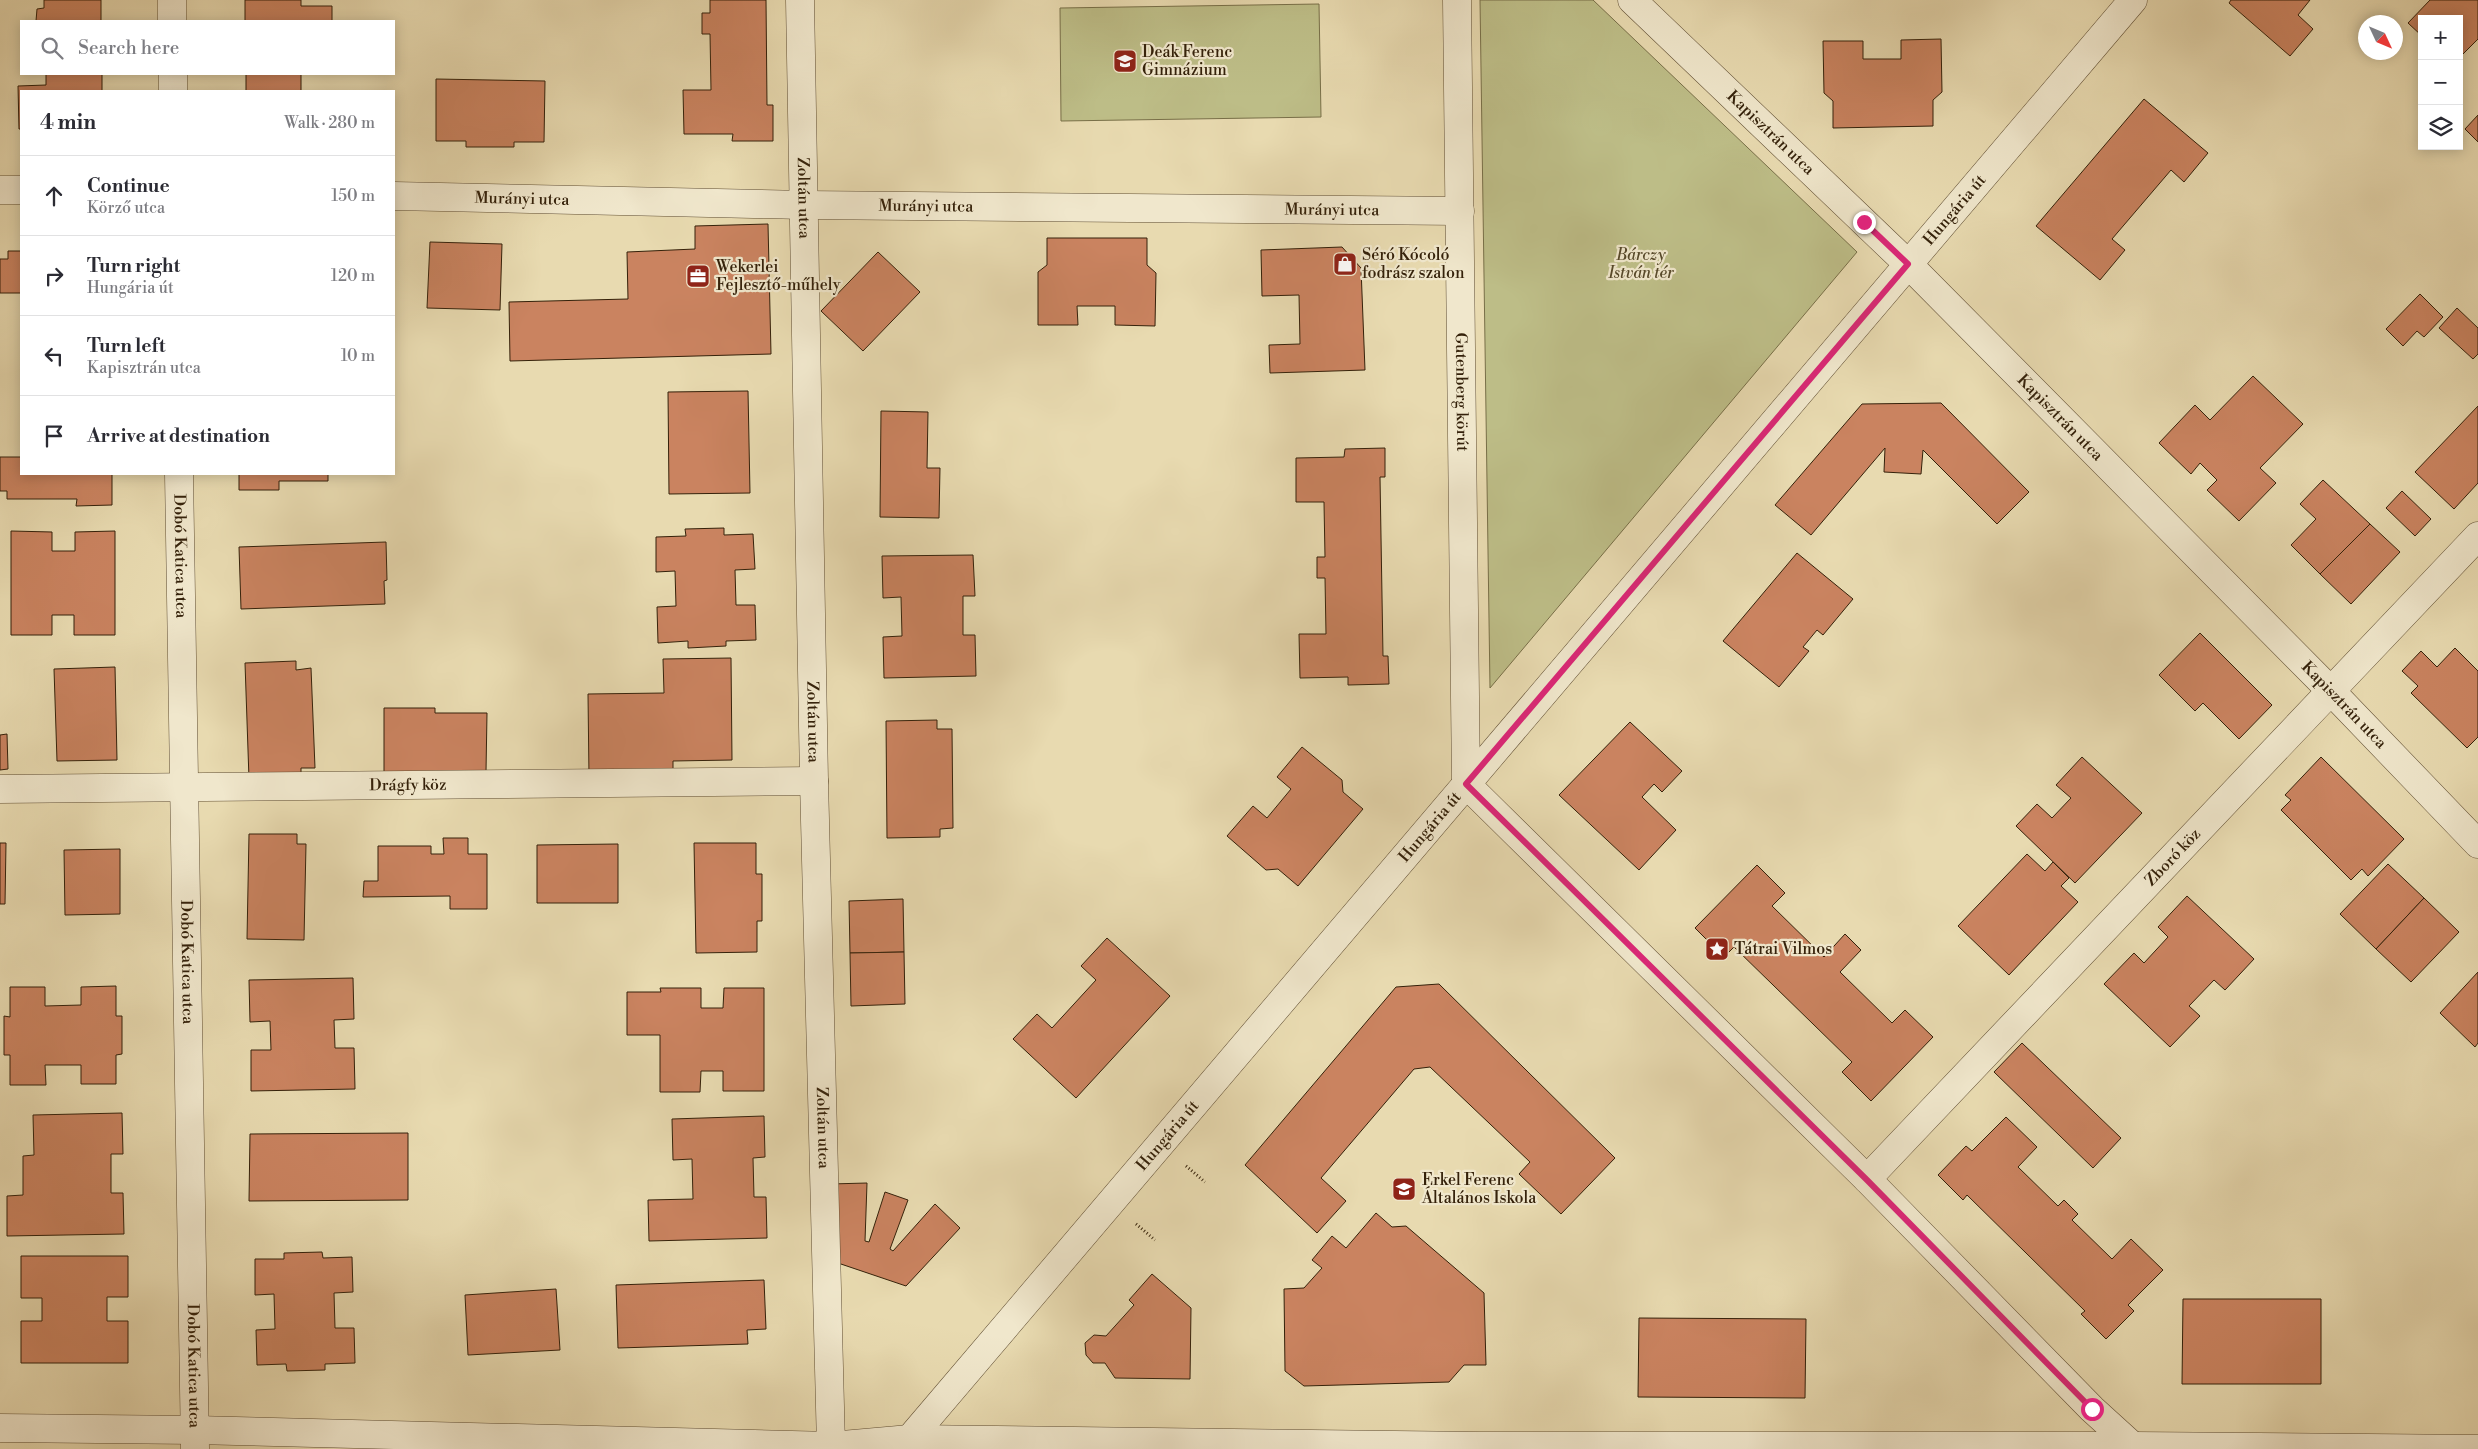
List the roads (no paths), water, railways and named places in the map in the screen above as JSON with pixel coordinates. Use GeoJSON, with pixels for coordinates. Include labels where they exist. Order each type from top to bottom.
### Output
{"type":"FeatureCollection","features":[{"type":"Feature","properties":{"kind":"street"},"geometry":{"type":"LineString","coordinates":[[172,0],[172,20]]}},
{"type":"Feature","properties":{"kind":"street","name":"Zoltán utca"},"geometry":{"type":"LineString","coordinates":[[800,0],[814,781],[831,1446]]}},
{"type":"Feature","properties":{"kind":"street","name":"Gutenberg körút"},"geometry":{"type":"LineString","coordinates":[[1457,0],[1466,784]]}},
{"type":"Feature","properties":{"kind":"street","name":"Kapisztrán utca"},"geometry":{"type":"LineString","coordinates":[[1632,0],[1908,264],[2331,691],[2478,844]]}},
{"type":"Feature","properties":{"kind":"street","name":"Hungária út"},"geometry":{"type":"LineString","coordinates":[[905,1444],[2133,0]]}},
{"type":"Feature","properties":{"kind":"street"},"geometry":{"type":"LineString","coordinates":[[173,75],[173,90]]}},
{"type":"Feature","properties":{"kind":"street"},"geometry":{"type":"LineString","coordinates":[[0,190],[20,190]]}},
{"type":"Feature","properties":{"kind":"street","name":"Murányi utca"},"geometry":{"type":"LineString","coordinates":[[395,196],[804,205],[1460,211]]}},
{"type":"Feature","properties":{"kind":"street","name":"Dobó Katica utca"},"geometry":{"type":"LineString","coordinates":[[179,475],[195,1440]]}},
{"type":"Feature","properties":{"kind":"street","name":"Zboró köz"},"geometry":{"type":"LineString","coordinates":[[1867,1180],[2478,536]]}},
{"type":"Feature","properties":{"kind":"street","name":"Drágfy köz"},"geometry":{"type":"LineString","coordinates":[[0,789],[814,781]]}},
{"type":"Feature","properties":{"kind":"street"},"geometry":{"type":"LineString","coordinates":[[1466,784],[1867,1180],[2092,1409],[2135,1448]]}},
{"type":"Feature","properties":{"kind":"street"},"geometry":{"type":"LineString","coordinates":[[0,1428],[195,1440],[831,1446],[905,1444],[1478,1448],[2478,1449]]}},
{"type":"Feature","properties":{"kind":"place","name":"Deák Ferenc Gimnázium"},"geometry":{"type":"Point","coordinates":[1125,61]}},
{"type":"Feature","properties":{"kind":"place","name":"Séró Kócoló fodrász szalon"},"geometry":{"type":"Point","coordinates":[1345,264]}},
{"type":"Feature","properties":{"kind":"place","name":"Wekerlei Fejlesztő-műhely"},"geometry":{"type":"Point","coordinates":[698,276]}},
{"type":"Feature","properties":{"kind":"place","name":"Tátrai Vilmos"},"geometry":{"type":"Point","coordinates":[1717,949]}},
{"type":"Feature","properties":{"kind":"place","name":"Erkel Ferenc Általános Iskola"},"geometry":{"type":"Point","coordinates":[1404,1189]}},
{"type":"Feature","properties":{"kind":"park label","name":"Bárczy István tér"},"geometry":{"type":"Point","coordinates":[1641,264]}}]}
